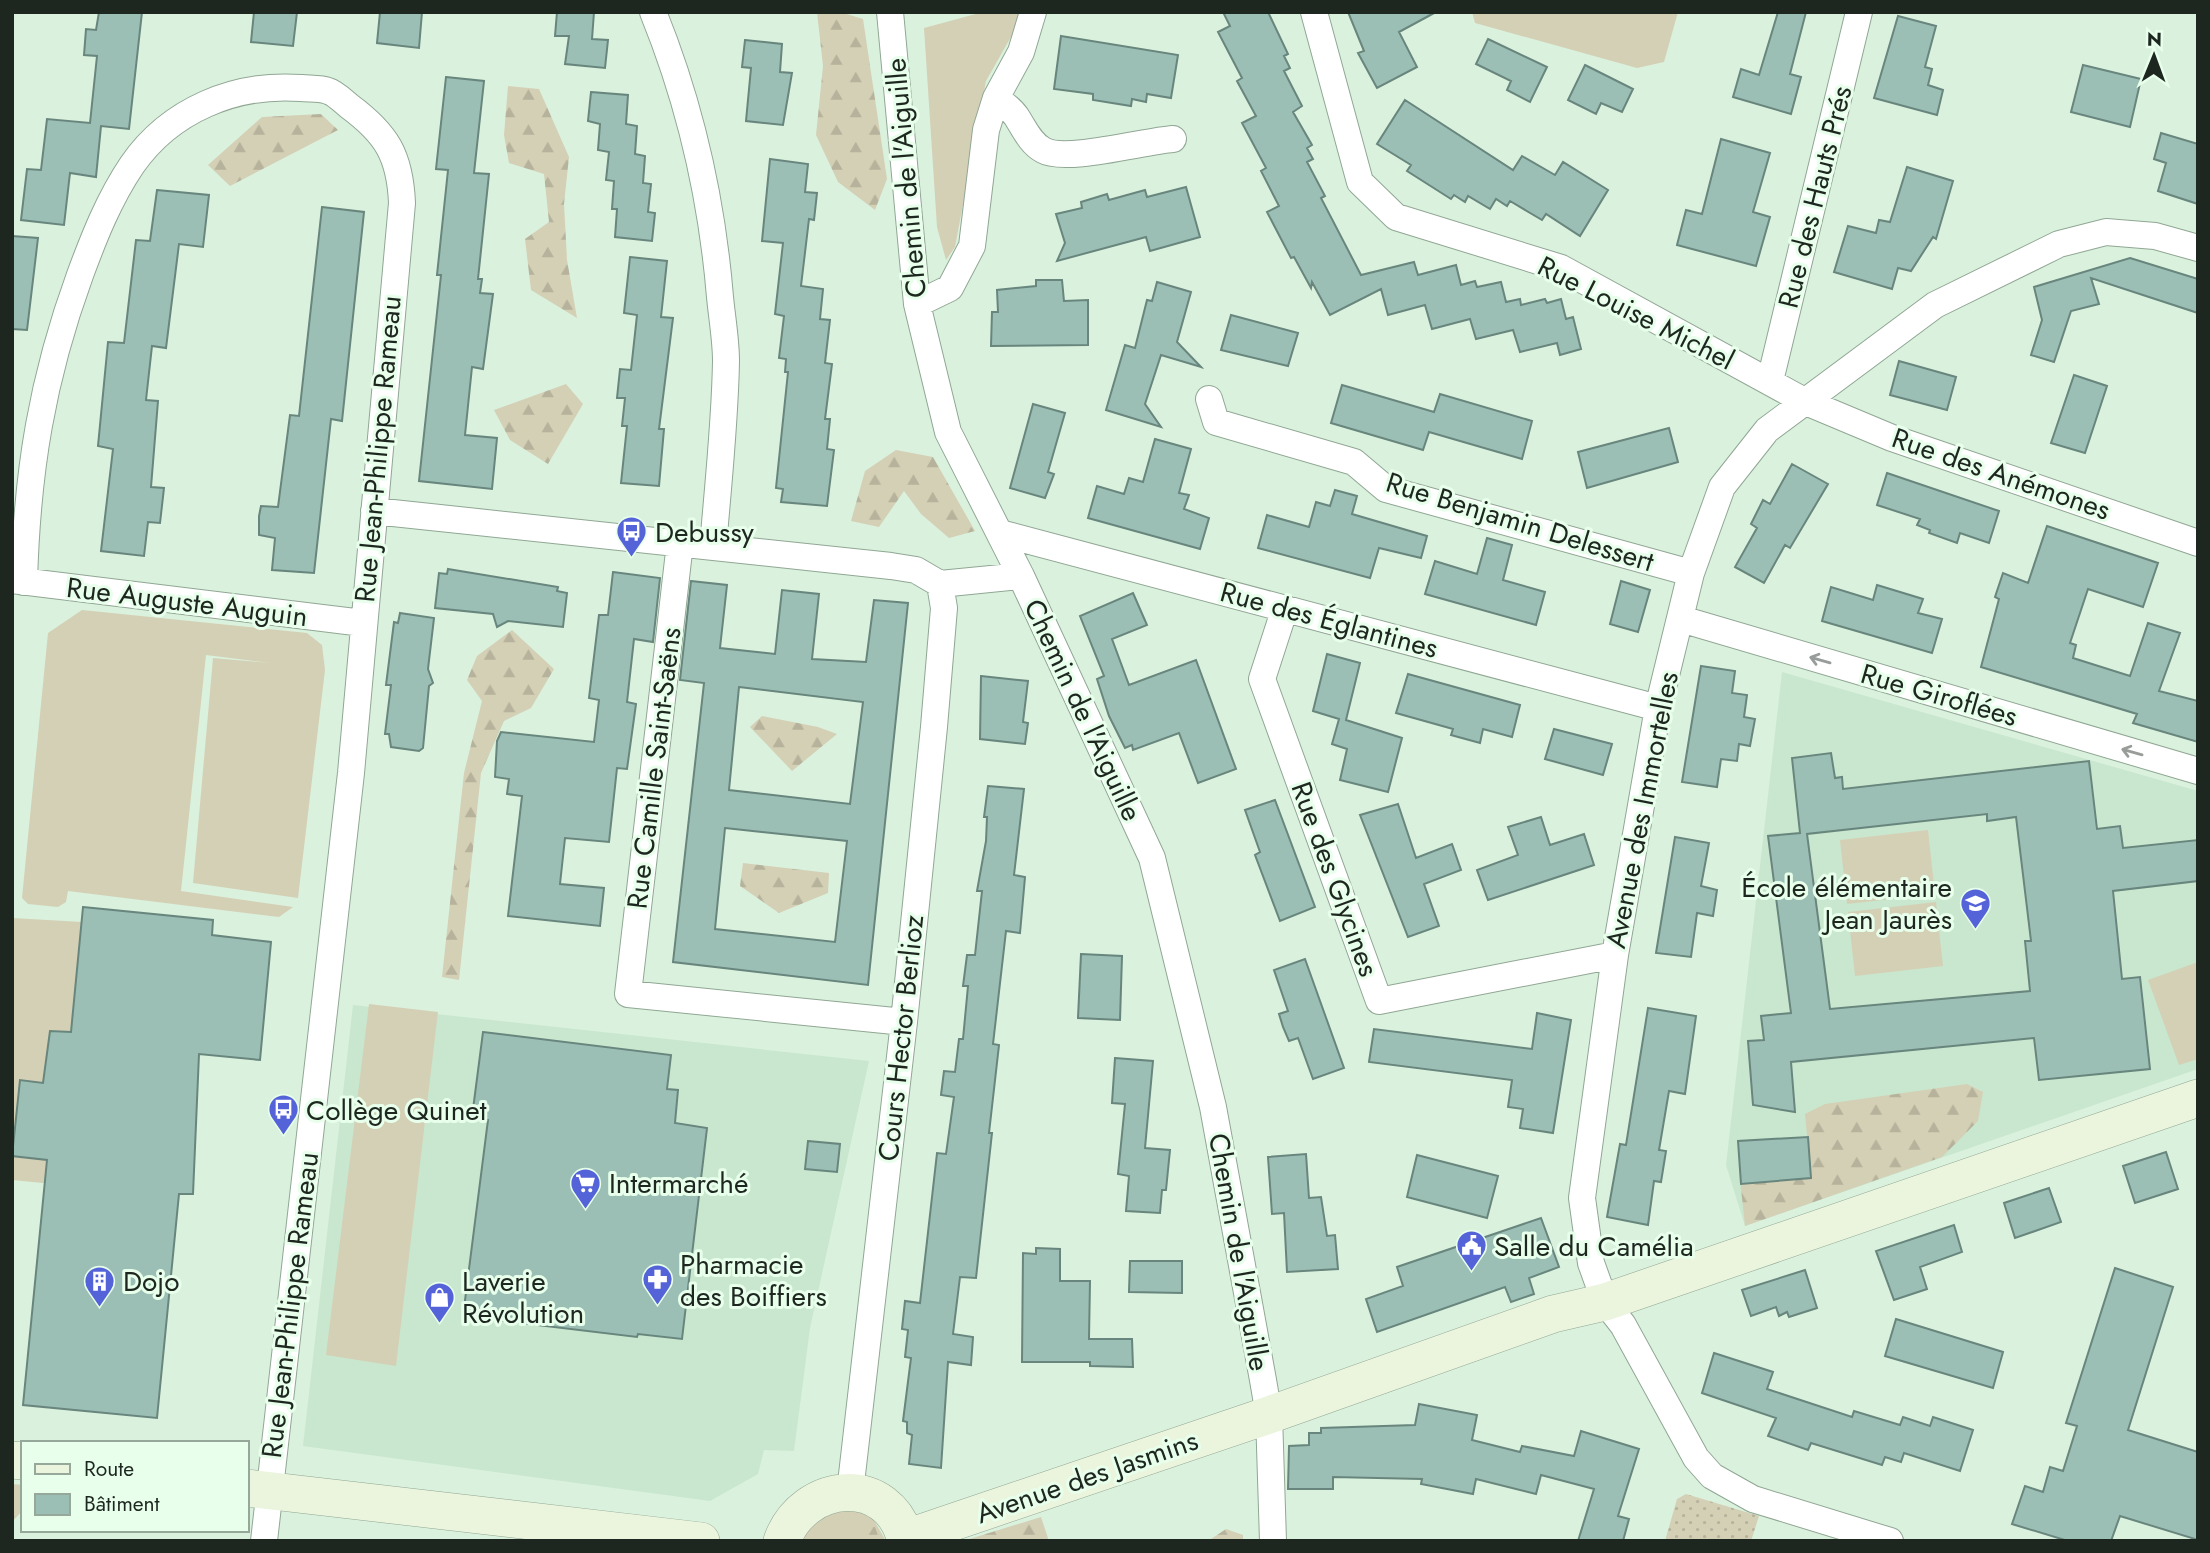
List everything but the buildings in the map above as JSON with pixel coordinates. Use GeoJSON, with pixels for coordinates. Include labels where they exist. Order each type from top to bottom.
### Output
{"type":"FeatureCollection","features":[{"type":"Feature","properties":{"kind":"street"},"geometry":{"type":"LineString","coordinates":[[653,12],[667,46],[710,205],[719,277],[726,358],[713,547]]}},
{"type":"Feature","properties":{"kind":"street","name":"Chemin de l'Aiguille"},"geometry":{"type":"LineString","coordinates":[[890,12],[917,304],[948,432],[1021,576],[1152,858],[1213,1107],[1269,1415],[1273,1541]]}},
{"type":"Feature","properties":{"kind":"street"},"geometry":{"type":"LineString","coordinates":[[917,304],[950,288],[972,246],[986,130],[996,97],[1021,52],[1032,12]]}},
{"type":"Feature","properties":{"kind":"street","name":"Rue Louise Michel"},"geometry":{"type":"LineString","coordinates":[[1314,12],[1360,182],[1396,217],[1561,268],[1806,402]]}},
{"type":"Feature","properties":{"kind":"street","name":"Rue des Hauts Prés"},"geometry":{"type":"LineString","coordinates":[[1770,381],[1859,12]]}},
{"type":"Feature","properties":{"kind":"street","name":"Rue Jean-Philippe Rameau"},"geometry":{"type":"LineString","coordinates":[[18,581],[38,417],[64,319],[111,198],[150,141],[186,113],[269,86],[328,91],[371,122],[389,142],[401,178],[402,203],[351,773],[258,1490],[264,1541]]}},
{"type":"Feature","properties":{"kind":"street"},"geometry":{"type":"LineString","coordinates":[[996,97],[1014,114],[1025,132],[1044,151],[1078,156],[1139,142],[1173,139]]}},
{"type":"Feature","properties":{"kind":"street","name":"Avenue des Immortelles"},"geometry":{"type":"LineString","coordinates":[[1880,1539],[1753,1499],[1712,1476],[1696,1458],[1623,1325],[1605,1302],[1591,1264],[1582,1198],[1615,955],[1658,708],[1690,573],[1722,487],[1767,430],[1935,305],[2059,244],[2106,232],[2155,236],[2198,248]]}},
{"type":"Feature","properties":{"kind":"street","name":"Rue Benjamin Delessert"},"geometry":{"type":"LineString","coordinates":[[1209,399],[1216,422],[1354,462],[1386,489],[1690,573]]}},
{"type":"Feature","properties":{"kind":"street","name":"Rue des Anémones"},"geometry":{"type":"LineString","coordinates":[[1806,402],[1892,438],[2198,542]]}},
{"type":"Feature","properties":{"kind":"street"},"geometry":{"type":"LineString","coordinates":[[373,511],[891,566],[916,570],[940,584],[1021,576]]}},
{"type":"Feature","properties":{"kind":"street","name":"Rue des Églantines"},"geometry":{"type":"LineString","coordinates":[[1000,533],[1658,708]]}},
{"type":"Feature","properties":{"kind":"street","name":"Rue Camille Saint-Saëns"},"geometry":{"type":"LineString","coordinates":[[680,543],[628,994],[904,1022]]}},
{"type":"Feature","properties":{"kind":"street","name":"Rue Auguste Auguin"},"geometry":{"type":"LineString","coordinates":[[18,581],[363,623]]}},
{"type":"Feature","properties":{"kind":"street","name":"Cours Hector Berlioz"},"geometry":{"type":"LineString","coordinates":[[850,1492],[904,1022],[943,633],[944,608],[940,584]]}},
{"type":"Feature","properties":{"kind":"street","name":"Rue des Glycines"},"geometry":{"type":"LineString","coordinates":[[1285,608],[1262,680],[1379,1001],[1615,955]]}},
{"type":"Feature","properties":{"kind":"street","name":"Rue Giroflées"},"geometry":{"type":"LineString","coordinates":[[1681,619],[2198,771]]}},
{"type":"Feature","properties":{"kind":"street","name":"Avenue des Jasmins"},"geometry":{"type":"LineString","coordinates":[[906,1539],[1269,1415],[1553,1314],[1605,1302],[2198,1098]]}},
{"type":"Feature","properties":{"kind":"street"},"geometry":{"type":"LineString","coordinates":[[258,1490],[701,1541]]}},
{"type":"Feature","properties":{"kind":"street"},"geometry":{"type":"LineString","coordinates":[[782,1541],[790,1522],[805,1505],[835,1493],[850,1492],[870,1497],[884,1506],[899,1522],[906,1539]]}},
{"type":"Feature","properties":{"kind":"shaded area","name":"École élémentaire Jean Jaurès"},"geometry":{"type":"Polygon","coordinates":[[[1782,672],[2198,791],[2198,1069],[1745,1226],[1726,1165],[1782,672]]]}},
{"type":"Feature","properties":{"kind":"shaded area"},"geometry":{"type":"Polygon","coordinates":[[[353,1005],[869,1061],[810,1328],[794,1451],[764,1450],[758,1474],[710,1501],[303,1446],[353,1005]]]}},
{"type":"Feature","properties":{"kind":"green space"},"geometry":{"type":"Polygon","coordinates":[[[817,12],[840,12],[863,19],[887,179],[875,210],[838,182],[816,135],[823,66],[817,12]]]}},
{"type":"Feature","properties":{"kind":"green space"},"geometry":{"type":"Polygon","coordinates":[[[983,12],[1020,12],[1020,21],[986,81],[955,247],[946,260],[937,227],[924,28],[983,12]]]}},
{"type":"Feature","properties":{"kind":"green space"},"geometry":{"type":"Polygon","coordinates":[[[1472,12],[1678,12],[1664,62],[1637,68],[1475,23],[1472,12]]]}},
{"type":"Feature","properties":{"kind":"green space"},"geometry":{"type":"Polygon","coordinates":[[[508,86],[539,89],[569,157],[564,204],[567,260],[577,318],[531,290],[525,239],[549,222],[544,174],[509,163],[504,135],[508,86]]]}},
{"type":"Feature","properties":{"kind":"green space"},"geometry":{"type":"Polygon","coordinates":[[[321,114],[338,130],[230,186],[208,165],[262,117],[321,114]]]}},
{"type":"Feature","properties":{"kind":"green space"},"geometry":{"type":"Polygon","coordinates":[[[566,384],[583,404],[548,464],[510,440],[494,410],[566,384]]]}},
{"type":"Feature","properties":{"kind":"green space"},"geometry":{"type":"Polygon","coordinates":[[[896,450],[933,457],[975,531],[949,538],[921,514],[904,491],[879,527],[851,521],[865,471],[896,450]]]}},
{"type":"Feature","properties":{"kind":"green space"},"geometry":{"type":"Polygon","coordinates":[[[82,610],[307,633],[322,645],[325,670],[298,898],[193,883],[213,658],[270,663],[206,655],[181,891],[293,907],[279,917],[68,891],[66,902],[58,907],[28,904],[22,898],[48,633],[82,610]]]}},
{"type":"Feature","properties":{"kind":"green space"},"geometry":{"type":"Polygon","coordinates":[[[512,630],[554,669],[531,708],[504,721],[481,773],[459,980],[442,977],[464,773],[482,701],[467,680],[477,656],[512,630]]]}},
{"type":"Feature","properties":{"kind":"green space"},"geometry":{"type":"Polygon","coordinates":[[[762,716],[818,727],[837,734],[792,771],[750,727],[762,716]]]}},
{"type":"Feature","properties":{"kind":"green space"},"geometry":{"type":"Polygon","coordinates":[[[1928,830],[1935,894],[1847,904],[1840,840],[1928,830]]]}},
{"type":"Feature","properties":{"kind":"green space"},"geometry":{"type":"Polygon","coordinates":[[[743,863],[829,873],[828,893],[779,913],[740,886],[743,863]]]}},
{"type":"Feature","properties":{"kind":"green space"},"geometry":{"type":"Polygon","coordinates":[[[1936,902],[1943,966],[1855,976],[1848,912],[1936,902]]]}},
{"type":"Feature","properties":{"kind":"green space"},"geometry":{"type":"Polygon","coordinates":[[[12,918],[82,922],[71,1032],[50,1031],[43,1083],[20,1081],[12,1145],[12,918]]]}},
{"type":"Feature","properties":{"kind":"green space"},"geometry":{"type":"Polygon","coordinates":[[[2198,962],[2198,1059],[2179,1065],[2148,980],[2198,962]]]}},
{"type":"Feature","properties":{"kind":"green space"},"geometry":{"type":"Polygon","coordinates":[[[369,1004],[438,1012],[396,1366],[326,1355],[369,1004]]]}},
{"type":"Feature","properties":{"kind":"green space"},"geometry":{"type":"Polygon","coordinates":[[[1967,1084],[1983,1092],[1978,1121],[1942,1157],[1745,1226],[1740,1179],[1811,1178],[1805,1114],[1825,1104],[1967,1084]]]}},
{"type":"Feature","properties":{"kind":"green space"},"geometry":{"type":"Polygon","coordinates":[[[12,1156],[146,1172],[146,1193],[12,1180],[12,1156]]]}},
{"type":"Feature","properties":{"kind":"green space"},"geometry":{"type":"Polygon","coordinates":[[[12,1484],[21,1485],[21,1512],[12,1522],[12,1484]]]}},
{"type":"Feature","properties":{"kind":"green space"},"geometry":{"type":"Polygon","coordinates":[[[1686,1494],[1759,1516],[1751,1541],[1665,1541],[1677,1499],[1686,1494]]]}},
{"type":"Feature","properties":{"kind":"green space"},"geometry":{"type":"Polygon","coordinates":[[[842,1505],[872,1517],[886,1541],[792,1541],[842,1505]]]}},
{"type":"Feature","properties":{"kind":"green space"},"geometry":{"type":"Polygon","coordinates":[[[1041,1517],[1049,1541],[963,1541],[1041,1517]]]}},
{"type":"Feature","properties":{"kind":"green space"},"geometry":{"type":"Polygon","coordinates":[[[859,1526],[875,1527],[880,1541],[853,1541],[859,1526]]]}},
{"type":"Feature","properties":{"kind":"green space"},"geometry":{"type":"Polygon","coordinates":[[[1226,1529],[1243,1535],[1243,1541],[1208,1541],[1226,1529]]]}},
{"type":"Feature","properties":{"kind":"place","name":"Debussy"},"geometry":{"type":"Point","coordinates":[632,559]}},
{"type":"Feature","properties":{"kind":"place","name":"École élémentaire Jean Jaurès"},"geometry":{"type":"Point","coordinates":[1975,930]}},
{"type":"Feature","properties":{"kind":"place","name":"Collège Quinet"},"geometry":{"type":"Point","coordinates":[283,1137]}},
{"type":"Feature","properties":{"kind":"place","name":"Intermarché"},"geometry":{"type":"Point","coordinates":[586,1210]}},
{"type":"Feature","properties":{"kind":"place","name":"Salle du Camélia"},"geometry":{"type":"Point","coordinates":[1471,1273]}},
{"type":"Feature","properties":{"kind":"place","name":"Pharmacie des Boiffiers"},"geometry":{"type":"Point","coordinates":[657,1307]}},
{"type":"Feature","properties":{"kind":"place","name":"Dojo"},"geometry":{"type":"Point","coordinates":[100,1308]}},
{"type":"Feature","properties":{"kind":"place","name":"Laverie Révolution"},"geometry":{"type":"Point","coordinates":[439,1324]}}]}
